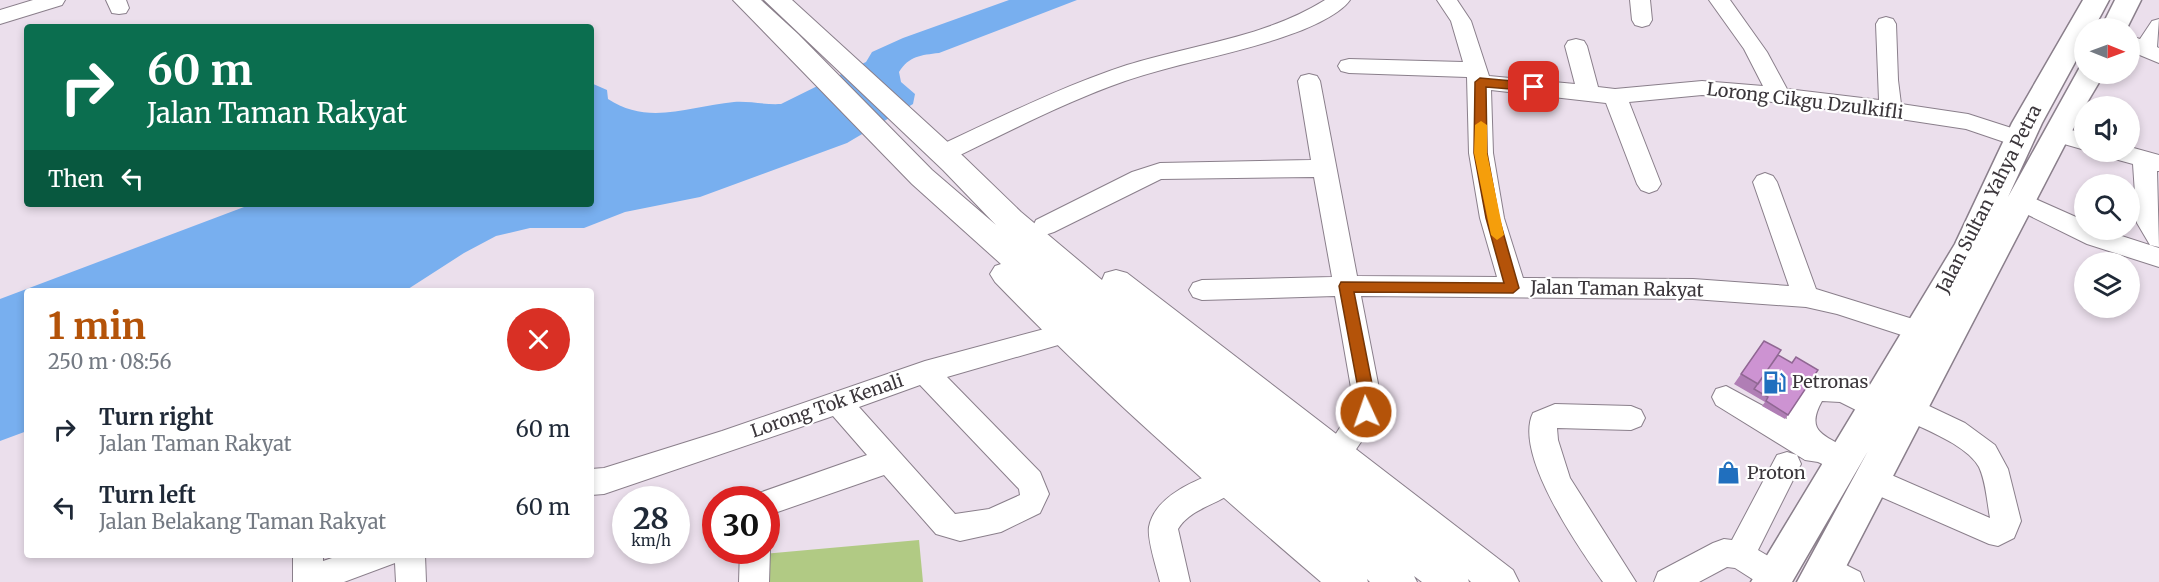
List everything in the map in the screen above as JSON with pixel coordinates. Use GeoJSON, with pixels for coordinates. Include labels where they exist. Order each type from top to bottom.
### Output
{"type":"FeatureCollection","features":[{"type":"Feature","properties":{"kind":"highway","name":"Jalan Sultan Yahya Petra"},"geometry":{"type":"LineString","coordinates":[[1773,579],[1969,248],[2023,131],[2096,0]]}},
{"type":"Feature","properties":{"kind":"highway"},"geometry":{"type":"LineString","coordinates":[[2119,18],[2128,0]]}},
{"type":"Feature","properties":{"kind":"highway","name":"Jalan Sultan Yahya Petra"},"geometry":{"type":"LineString","coordinates":[[1830,577],[1873,480],[1910,409],[2022,202],[2068,134],[2086,84]]}},
{"type":"Feature","properties":{"kind":"highway"},"geometry":{"type":"LineString","coordinates":[[2023,131],[2045,117],[2055,120],[2068,134]]}},
{"type":"Feature","properties":{"kind":"main road"},"geometry":{"type":"LineString","coordinates":[[746,0],[789,40],[931,160],[1192,393],[1398,582]]}},
{"type":"Feature","properties":{"kind":"main road"},"geometry":{"type":"LineString","coordinates":[[777,0],[811,29],[931,160],[972,240],[1064,334],[1228,481],[1349,582]]}},
{"type":"Feature","properties":{"kind":"main road"},"geometry":{"type":"LineString","coordinates":[[931,160],[1045,226],[1500,582]]}},
{"type":"Feature","properties":{"kind":"main road"},"geometry":{"type":"LineString","coordinates":[[1192,393],[1450,582]]}},
{"type":"Feature","properties":{"kind":"street"},"geometry":{"type":"LineString","coordinates":[[0,17],[55,0]]}},
{"type":"Feature","properties":{"kind":"street"},"geometry":{"type":"LineString","coordinates":[[931,160],[1060,99],[1119,75],[1288,28],[1319,15],[1340,0]]}},
{"type":"Feature","properties":{"kind":"street"},"geometry":{"type":"LineString","coordinates":[[1447,0],[1461,21],[1479,76],[1481,153],[1492,218],[1513,288]]}},
{"type":"Feature","properties":{"kind":"street"},"geometry":{"type":"LineString","coordinates":[[1719,0],[1757,50],[1770,73],[1778,95]]}},
{"type":"Feature","properties":{"kind":"street"},"geometry":{"type":"LineString","coordinates":[[1886,24],[1890,110]]}},
{"type":"Feature","properties":{"kind":"street"},"geometry":{"type":"LineString","coordinates":[[2145,49],[2159,26]]}},
{"type":"Feature","properties":{"kind":"street"},"geometry":{"type":"LineString","coordinates":[[1576,46],[1588,92]]}},
{"type":"Feature","properties":{"kind":"street","name":"Lorong Cikgu Dzulkifli"},"geometry":{"type":"LineString","coordinates":[[1349,66],[1479,76],[1615,96],[1702,88],[1778,95],[2023,131]]}},
{"type":"Feature","properties":{"kind":"street"},"geometry":{"type":"LineString","coordinates":[[1309,81],[1367,399],[1366,412],[1336,455]]}},
{"type":"Feature","properties":{"kind":"street"},"geometry":{"type":"LineString","coordinates":[[1615,96],[1649,184]]}},
{"type":"Feature","properties":{"kind":"street"},"geometry":{"type":"LineString","coordinates":[[2152,161],[2149,222],[2159,238]]}},
{"type":"Feature","properties":{"kind":"street"},"geometry":{"type":"LineString","coordinates":[[1045,226],[1140,178],[1160,171],[1324,168]]}},
{"type":"Feature","properties":{"kind":"street"},"geometry":{"type":"LineString","coordinates":[[1765,182],[1806,297]]}},
{"type":"Feature","properties":{"kind":"street"},"geometry":{"type":"LineString","coordinates":[[2022,202],[2096,237],[2159,258]]}},
{"type":"Feature","properties":{"kind":"street","name":"Jalan Taman Rakyat"},"geometry":{"type":"LineString","coordinates":[[1202,290],[1346,286],[1693,289],[1806,297],[1837,304],[1920,331]]}},
{"type":"Feature","properties":{"kind":"street","name":"Lorong Tok Kenali"},"geometry":{"type":"LineString","coordinates":[[594,482],[604,481],[722,443],[925,372],[1064,334]]}},
{"type":"Feature","properties":{"kind":"street"},"geometry":{"type":"LineString","coordinates":[[839,403],[942,521],[952,527],[965,527],[1019,513],[1028,507],[1034,499],[1034,490],[1030,481],[925,372]]}},
{"type":"Feature","properties":{"kind":"street"},"geometry":{"type":"LineString","coordinates":[[1841,464],[1815,446],[1803,430],[1800,415],[1813,392],[1828,389],[1845,391],[1874,407]]}},
{"type":"Feature","properties":{"kind":"street"},"geometry":{"type":"LineString","coordinates":[[1726,397],[1841,464]]}},
{"type":"Feature","properties":{"kind":"street"},"geometry":{"type":"LineString","coordinates":[[1873,480],[1989,531],[1998,532],[2004,529],[2006,521],[1992,464],[1986,454],[1976,444],[1910,409]]}},
{"type":"Feature","properties":{"kind":"street"},"geometry":{"type":"LineString","coordinates":[[1621,582],[1577,520],[1552,467],[1542,432],[1543,421],[1555,416],[1631,418]]}},
{"type":"Feature","properties":{"kind":"street"},"geometry":{"type":"LineString","coordinates":[[780,498],[888,459]]}},
{"type":"Feature","properties":{"kind":"street"},"geometry":{"type":"LineString","coordinates":[[1740,555],[1787,464]]}},
{"type":"Feature","properties":{"kind":"street"},"geometry":{"type":"LineString","coordinates":[[1175,582],[1163,529],[1164,521],[1173,510],[1228,481]]}},
{"type":"Feature","properties":{"kind":"street"},"geometry":{"type":"LineString","coordinates":[[1669,582],[1724,553],[1740,555],[1773,579]]}},
{"type":"Feature","properties":{"kind":"street"},"geometry":{"type":"LineString","coordinates":[[308,572],[371,558]]}},
{"type":"Feature","properties":{"kind":"street"},"geometry":{"type":"LineString","coordinates":[[411,558],[411,582]]}},
{"type":"Feature","properties":{"kind":"street"},"geometry":{"type":"LineString","coordinates":[[754,582],[755,564]]}},
{"type":"Feature","properties":{"kind":"green space"},"geometry":{"type":"Polygon","coordinates":[[[919,540],[923,582],[758,582],[761,564],[780,564],[780,552],[919,540]]]}},
{"type":"Feature","properties":{"kind":"water"},"geometry":{"type":"Polygon","coordinates":[[[1009,0],[1077,0],[939,53],[911,59],[899,72],[901,82],[915,94],[913,104],[847,143],[700,197],[625,212],[584,228],[530,228],[496,236],[464,253],[410,288],[29,288],[244,207],[594,207],[594,84],[607,90],[608,99],[623,107],[654,113],[734,102],[781,104],[866,62],[872,52],[903,38],[1009,0]]]}},
{"type":"Feature","properties":{"kind":"water"},"geometry":{"type":"Polygon","coordinates":[[[24,290],[24,432],[0,441],[0,299],[24,290]]]}},
{"type":"Feature","properties":{"kind":"building"},"geometry":{"type":"Polygon","coordinates":[[[1764,341],[1781,350],[1758,384],[1741,374],[1764,341]]]}},
{"type":"Feature","properties":{"kind":"building"},"geometry":{"type":"Polygon","coordinates":[[[1778,355],[1792,363],[1796,357],[1818,370],[1788,415],[1766,401],[1768,397],[1754,389],[1778,355]]]}},
{"type":"Feature","properties":{"kind":"slow traffic"},"geometry":{"type":"LineString","coordinates":[[1481,125],[1481,153],[1497,235]]}},
{"type":"Feature","properties":{"kind":"place","name":"Petronas"},"geometry":{"type":"Point","coordinates":[1774,382]}},
{"type":"Feature","properties":{"kind":"place","name":"Proton"},"geometry":{"type":"Point","coordinates":[1729,473]}},
{"type":"Feature","properties":{"kind":"route"},"geometry":{"type":"LineString","coordinates":[[1366,412],[1367,399],[1346,286],[1513,288],[1492,218],[1481,153],[1480,82],[1534,87]]}}]}
